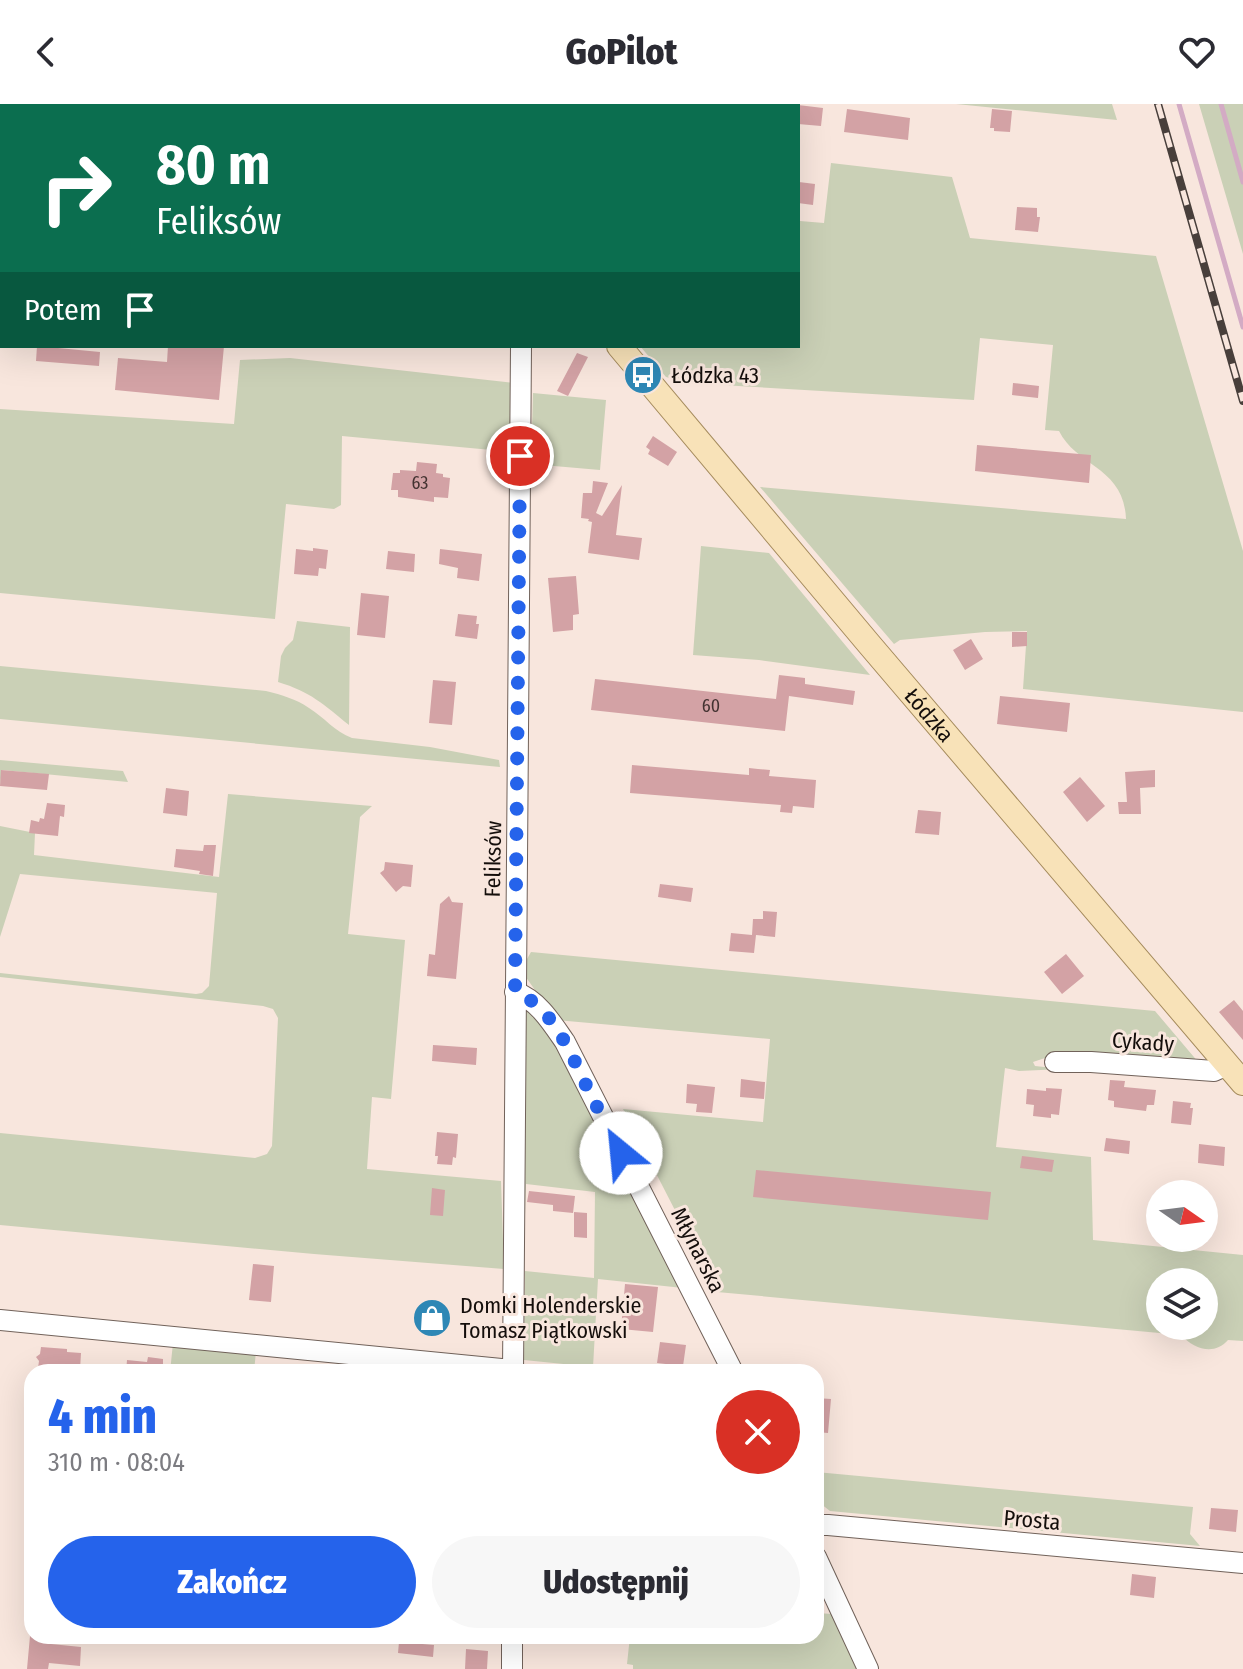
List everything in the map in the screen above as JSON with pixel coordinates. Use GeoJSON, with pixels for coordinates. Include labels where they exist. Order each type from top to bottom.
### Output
{"type":"FeatureCollection","features":[{"type":"Feature","properties":{"kind":"main road","name":"Łódzka"},"geometry":{"type":"LineString","coordinates":[[621,348],[1235,1074]]}},
{"type":"Feature","properties":{"kind":"street","name":"Feliksów"},"geometry":{"type":"LineString","coordinates":[[513,1364],[521,348]]}},
{"type":"Feature","properties":{"kind":"street","name":"Młynarska"},"geometry":{"type":"LineString","coordinates":[[515,992],[538,1007],[565,1042],[729,1364]]}},
{"type":"Feature","properties":{"kind":"street","name":"Cykady"},"geometry":{"type":"LineString","coordinates":[[1055,1062],[1235,1074]]}},
{"type":"Feature","properties":{"kind":"street"},"geometry":{"type":"LineString","coordinates":[[0,1320],[443,1364]]}},
{"type":"Feature","properties":{"kind":"street","name":"Prosta"},"geometry":{"type":"LineString","coordinates":[[824,1525],[1243,1563]]}},
{"type":"Feature","properties":{"kind":"street"},"geometry":{"type":"LineString","coordinates":[[824,1574],[868,1669]]}},
{"type":"Feature","properties":{"kind":"street"},"geometry":{"type":"LineString","coordinates":[[512,1644],[512,1669]]}},
{"type":"Feature","properties":{"kind":"green space"},"geometry":{"type":"Polygon","coordinates":[[[956,104],[1112,104],[1117,120],[956,104]]]}},
{"type":"Feature","properties":{"kind":"green space"},"geometry":{"type":"Polygon","coordinates":[[[1199,104],[1243,104],[1243,254],[1199,104]]]}},
{"type":"Feature","properties":{"kind":"green space"},"geometry":{"type":"Polygon","coordinates":[[[831,163],[952,177],[970,238],[1156,256],[1243,551],[1243,712],[1023,689],[1027,631],[900,640],[894,644],[760,487],[1126,519],[1123,502],[1109,478],[1077,453],[1059,431],[1045,430],[1053,345],[980,338],[974,400],[688,383],[666,377],[642,348],[800,348],[800,221],[824,223],[831,163]]]}},
{"type":"Feature","properties":{"kind":"green space"},"geometry":{"type":"Polygon","coordinates":[[[290,358],[514,383],[514,452],[342,436],[341,505],[334,509],[286,504],[275,619],[0,593],[0,409],[234,424],[240,360],[290,358]]]}},
{"type":"Feature","properties":{"kind":"green space"},"geometry":{"type":"Polygon","coordinates":[[[533,393],[606,400],[600,470],[531,464],[533,393]]]}},
{"type":"Feature","properties":{"kind":"green space"},"geometry":{"type":"Polygon","coordinates":[[[701,546],[769,553],[870,675],[759,660],[693,655],[701,546]]]}},
{"type":"Feature","properties":{"kind":"green space"},"geometry":{"type":"Polygon","coordinates":[[[297,621],[350,627],[349,725],[308,694],[278,682],[281,656],[293,640],[297,621]]]}},
{"type":"Feature","properties":{"kind":"green space"},"geometry":{"type":"Polygon","coordinates":[[[0,666],[266,691],[304,705],[352,738],[430,747],[499,760],[500,767],[0,719],[0,666]]]}},
{"type":"Feature","properties":{"kind":"green space"},"geometry":{"type":"Polygon","coordinates":[[[0,760],[123,771],[128,782],[2,770],[0,785],[0,760]]]}},
{"type":"Feature","properties":{"kind":"green space"},"geometry":{"type":"Polygon","coordinates":[[[228,794],[372,806],[360,817],[348,934],[405,940],[391,1099],[372,1097],[367,1169],[501,1181],[504,1269],[0,1225],[0,1133],[255,1158],[267,1154],[272,1146],[278,1018],[273,1009],[0,977],[0,973],[202,993],[209,986],[217,893],[20,874],[0,937],[0,826],[35,833],[34,855],[219,877],[228,794]]]}},
{"type":"Feature","properties":{"kind":"green space"},"geometry":{"type":"Polygon","coordinates":[[[531,952],[1155,1011],[1199,1063],[1076,1057],[1045,1058],[1033,1062],[1035,1066],[1063,1069],[1019,1071],[1005,1068],[996,1147],[1091,1157],[1093,1240],[1146,1245],[1146,1252],[1243,1255],[1243,1341],[1228,1340],[1217,1348],[1204,1349],[1187,1340],[1218,1340],[1218,1268],[1146,1268],[1146,1332],[717,1292],[623,1109],[763,1122],[770,1039],[556,1020],[523,973],[523,966],[531,952]]]}},
{"type":"Feature","properties":{"kind":"green space"},"geometry":{"type":"Polygon","coordinates":[[[521,987],[546,1027],[683,1288],[598,1279],[593,1364],[524,1360],[525,1271],[594,1278],[595,1192],[526,1184],[525,1215],[521,987]]]}},
{"type":"Feature","properties":{"kind":"green space"},"geometry":{"type":"Polygon","coordinates":[[[173,1343],[256,1351],[255,1364],[171,1364],[173,1343]]]}},
{"type":"Feature","properties":{"kind":"green space"},"geometry":{"type":"Polygon","coordinates":[[[337,1358],[397,1364],[337,1364],[337,1358]]]}},
{"type":"Feature","properties":{"kind":"green space"},"geometry":{"type":"Polygon","coordinates":[[[824,1473],[1193,1507],[1190,1534],[1200,1546],[830,1511],[824,1506],[824,1473]]]}},
{"type":"Feature","properties":{"kind":"green space"},"geometry":{"type":"Polygon","coordinates":[[[824,1613],[833,1614],[859,1669],[633,1669],[633,1665],[627,1664],[629,1644],[824,1644],[824,1613]]]}},
{"type":"Feature","properties":{"kind":"building"},"geometry":{"type":"Polygon","coordinates":[[[800,105],[823,108],[821,126],[800,124],[800,105]]]}},
{"type":"Feature","properties":{"kind":"building"},"geometry":{"type":"Polygon","coordinates":[[[847,109],[910,118],[908,140],[844,132],[847,109]]]}},
{"type":"Feature","properties":{"kind":"building"},"geometry":{"type":"Polygon","coordinates":[[[992,109],[1012,111],[1010,132],[990,128],[992,109]]]}},
{"type":"Feature","properties":{"kind":"building"},"geometry":{"type":"Polygon","coordinates":[[[800,182],[815,184],[813,205],[800,203],[800,182]]]}},
{"type":"Feature","properties":{"kind":"building"},"geometry":{"type":"Polygon","coordinates":[[[1017,207],[1037,208],[1037,217],[1040,217],[1038,232],[1015,230],[1017,207]]]}},
{"type":"Feature","properties":{"kind":"building"},"geometry":{"type":"Polygon","coordinates":[[[37,348],[100,352],[99,366],[36,361],[37,348]]]}},
{"type":"Feature","properties":{"kind":"building"},"geometry":{"type":"Polygon","coordinates":[[[168,348],[224,348],[219,400],[115,390],[118,358],[167,362],[168,348]]]}},
{"type":"Feature","properties":{"kind":"building"},"geometry":{"type":"Polygon","coordinates":[[[577,353],[588,357],[568,396],[557,391],[577,353]]]}},
{"type":"Feature","properties":{"kind":"building"},"geometry":{"type":"Polygon","coordinates":[[[1013,383],[1039,386],[1038,398],[1012,395],[1013,383]]]}},
{"type":"Feature","properties":{"kind":"building"},"geometry":{"type":"Polygon","coordinates":[[[653,436],[677,452],[668,466],[648,454],[650,450],[646,447],[653,436]]]}},
{"type":"Feature","properties":{"kind":"building"},"geometry":{"type":"Polygon","coordinates":[[[977,445],[1091,455],[1089,483],[975,471],[977,445]]]}},
{"type":"Feature","properties":{"kind":"building"},"geometry":{"type":"Polygon","coordinates":[[[417,462],[437,464],[436,473],[450,478],[448,498],[434,497],[434,502],[398,497],[398,490],[391,490],[393,473],[416,471],[417,462]]]}},
{"type":"Feature","properties":{"kind":"building"},"geometry":{"type":"Polygon","coordinates":[[[593,481],[608,483],[596,513],[602,516],[622,485],[616,535],[642,538],[639,560],[588,553],[592,522],[581,518],[583,493],[592,493],[593,481]]]}},
{"type":"Feature","properties":{"kind":"building"},"geometry":{"type":"Polygon","coordinates":[[[313,548],[328,550],[326,569],[319,568],[318,576],[294,574],[296,549],[313,551],[313,548]]]}},
{"type":"Feature","properties":{"kind":"building"},"geometry":{"type":"Polygon","coordinates":[[[440,549],[482,554],[479,581],[457,578],[458,568],[439,564],[440,549]]]}},
{"type":"Feature","properties":{"kind":"building"},"geometry":{"type":"Polygon","coordinates":[[[388,551],[415,554],[414,572],[386,569],[388,551]]]}},
{"type":"Feature","properties":{"kind":"building"},"geometry":{"type":"Polygon","coordinates":[[[576,576],[579,614],[573,615],[573,630],[553,632],[548,578],[576,576]]]}},
{"type":"Feature","properties":{"kind":"building"},"geometry":{"type":"Polygon","coordinates":[[[361,593],[389,596],[385,638],[357,635],[361,593]]]}},
{"type":"Feature","properties":{"kind":"building"},"geometry":{"type":"Polygon","coordinates":[[[458,614],[477,616],[477,639],[455,636],[458,614]]]}},
{"type":"Feature","properties":{"kind":"building"},"geometry":{"type":"Polygon","coordinates":[[[1012,632],[1027,632],[1027,646],[1012,647],[1012,632]]]}},
{"type":"Feature","properties":{"kind":"building"},"geometry":{"type":"Polygon","coordinates":[[[971,639],[983,659],[965,670],[953,650],[971,639]]]}},
{"type":"Feature","properties":{"kind":"building"},"geometry":{"type":"Polygon","coordinates":[[[779,675],[805,678],[805,684],[855,691],[853,705],[789,696],[785,731],[591,710],[595,679],[776,699],[779,675]]]}},
{"type":"Feature","properties":{"kind":"building"},"geometry":{"type":"Polygon","coordinates":[[[433,680],[456,682],[452,725],[429,723],[433,680]]]}},
{"type":"Feature","properties":{"kind":"building"},"geometry":{"type":"Polygon","coordinates":[[[1000,696],[1070,703],[1067,732],[997,724],[1000,696]]]}},
{"type":"Feature","properties":{"kind":"building"},"geometry":{"type":"Polygon","coordinates":[[[632,765],[749,775],[749,768],[770,770],[769,776],[816,780],[814,808],[793,806],[792,813],[780,812],[781,805],[630,793],[632,765]]]}},
{"type":"Feature","properties":{"kind":"building"},"geometry":{"type":"Polygon","coordinates":[[[1,770],[49,774],[47,790],[0,786],[1,770]]]}},
{"type":"Feature","properties":{"kind":"building"},"geometry":{"type":"Polygon","coordinates":[[[1155,770],[1155,787],[1140,788],[1141,814],[1119,814],[1118,802],[1127,802],[1125,772],[1155,770]]]}},
{"type":"Feature","properties":{"kind":"building"},"geometry":{"type":"Polygon","coordinates":[[[1080,777],[1105,806],[1087,822],[1063,792],[1080,777]]]}},
{"type":"Feature","properties":{"kind":"building"},"geometry":{"type":"Polygon","coordinates":[[[166,788],[189,791],[187,816],[163,813],[166,788]]]}},
{"type":"Feature","properties":{"kind":"building"},"geometry":{"type":"Polygon","coordinates":[[[47,803],[65,805],[64,817],[60,816],[58,836],[29,833],[31,820],[39,822],[40,818],[44,819],[47,803]]]}},
{"type":"Feature","properties":{"kind":"building"},"geometry":{"type":"Polygon","coordinates":[[[918,810],[941,812],[939,835],[915,833],[918,810]]]}},
{"type":"Feature","properties":{"kind":"building"},"geometry":{"type":"Polygon","coordinates":[[[204,845],[216,845],[213,876],[174,867],[176,849],[203,851],[204,845]]]}},
{"type":"Feature","properties":{"kind":"building"},"geometry":{"type":"Polygon","coordinates":[[[385,862],[413,865],[411,887],[403,886],[396,892],[380,873],[384,870],[385,862]]]}},
{"type":"Feature","properties":{"kind":"building"},"geometry":{"type":"Polygon","coordinates":[[[660,884],[693,888],[691,902],[658,897],[660,884]]]}},
{"type":"Feature","properties":{"kind":"building"},"geometry":{"type":"Polygon","coordinates":[[[449,896],[452,902],[463,903],[456,979],[427,976],[429,954],[435,955],[440,904],[449,896]]]}},
{"type":"Feature","properties":{"kind":"building"},"geometry":{"type":"Polygon","coordinates":[[[763,911],[777,912],[775,937],[756,935],[754,953],[729,951],[731,933],[752,935],[753,919],[763,919],[763,911]]]}},
{"type":"Feature","properties":{"kind":"building"},"geometry":{"type":"Polygon","coordinates":[[[1066,954],[1084,976],[1062,994],[1044,972],[1066,954]]]}},
{"type":"Feature","properties":{"kind":"building"},"geometry":{"type":"Polygon","coordinates":[[[1234,1000],[1243,1011],[1243,1040],[1219,1012],[1234,1000]]]}},
{"type":"Feature","properties":{"kind":"building"},"geometry":{"type":"Polygon","coordinates":[[[433,1045],[477,1048],[476,1065],[432,1061],[433,1045]]]}},
{"type":"Feature","properties":{"kind":"building"},"geometry":{"type":"Polygon","coordinates":[[[741,1079],[765,1082],[764,1099],[740,1097],[741,1079]]]}},
{"type":"Feature","properties":{"kind":"building"},"geometry":{"type":"Polygon","coordinates":[[[1110,1080],[1125,1081],[1124,1087],[1156,1090],[1154,1105],[1147,1105],[1146,1111],[1114,1107],[1114,1101],[1108,1100],[1110,1080]]]}},
{"type":"Feature","properties":{"kind":"building"},"geometry":{"type":"Polygon","coordinates":[[[687,1084],[715,1087],[712,1113],[696,1112],[697,1104],[686,1103],[687,1084]]]}},
{"type":"Feature","properties":{"kind":"building"},"geometry":{"type":"Polygon","coordinates":[[[1046,1088],[1062,1089],[1059,1115],[1051,1114],[1051,1118],[1033,1116],[1034,1105],[1026,1104],[1027,1089],[1046,1091],[1046,1088]]]}},
{"type":"Feature","properties":{"kind":"building"},"geometry":{"type":"Polygon","coordinates":[[[1173,1101],[1191,1103],[1191,1125],[1171,1123],[1173,1101]]]}},
{"type":"Feature","properties":{"kind":"building"},"geometry":{"type":"Polygon","coordinates":[[[437,1132],[458,1134],[456,1158],[453,1157],[452,1165],[437,1164],[437,1132]]]}},
{"type":"Feature","properties":{"kind":"building"},"geometry":{"type":"Polygon","coordinates":[[[1106,1138],[1130,1141],[1129,1154],[1104,1151],[1106,1138]]]}},
{"type":"Feature","properties":{"kind":"building"},"geometry":{"type":"Polygon","coordinates":[[[1199,1144],[1225,1147],[1224,1166],[1198,1163],[1199,1144]]]}},
{"type":"Feature","properties":{"kind":"building"},"geometry":{"type":"Polygon","coordinates":[[[1022,1156],[1054,1160],[1052,1172],[1020,1168],[1022,1156]]]}},
{"type":"Feature","properties":{"kind":"building"},"geometry":{"type":"Polygon","coordinates":[[[756,1170],[991,1192],[988,1220],[753,1197],[756,1170]]]}},
{"type":"Feature","properties":{"kind":"building"},"geometry":{"type":"Polygon","coordinates":[[[432,1188],[445,1190],[443,1216],[430,1215],[432,1188]]]}},
{"type":"Feature","properties":{"kind":"building"},"geometry":{"type":"Polygon","coordinates":[[[529,1191],[575,1196],[573,1213],[553,1211],[553,1205],[527,1202],[529,1191]]]}},
{"type":"Feature","properties":{"kind":"building"},"geometry":{"type":"Polygon","coordinates":[[[574,1212],[587,1213],[587,1238],[574,1237],[574,1212]]]}},
{"type":"Feature","properties":{"kind":"building"},"geometry":{"type":"Polygon","coordinates":[[[253,1264],[274,1266],[271,1302],[249,1300],[253,1264]]]}},
{"type":"Feature","properties":{"kind":"building"},"geometry":{"type":"Polygon","coordinates":[[[625,1284],[658,1287],[653,1332],[621,1329],[625,1284]]]}},
{"type":"Feature","properties":{"kind":"building"},"geometry":{"type":"Polygon","coordinates":[[[420,1309],[447,1312],[446,1328],[419,1324],[420,1309]]]}},
{"type":"Feature","properties":{"kind":"building"},"geometry":{"type":"Polygon","coordinates":[[[660,1342],[686,1345],[683,1364],[657,1363],[660,1342]]]}},
{"type":"Feature","properties":{"kind":"building"},"geometry":{"type":"Polygon","coordinates":[[[41,1347],[67,1349],[67,1352],[81,1353],[80,1364],[39,1364],[36,1357],[41,1347]]]}},
{"type":"Feature","properties":{"kind":"building"},"geometry":{"type":"Polygon","coordinates":[[[148,1357],[163,1359],[163,1364],[127,1364],[127,1360],[147,1362],[148,1357]]]}},
{"type":"Feature","properties":{"kind":"building"},"geometry":{"type":"Polygon","coordinates":[[[824,1399],[831,1399],[828,1433],[824,1433],[824,1399]]]}},
{"type":"Feature","properties":{"kind":"building"},"geometry":{"type":"Polygon","coordinates":[[[1211,1508],[1238,1510],[1236,1532],[1209,1529],[1211,1508]]]}},
{"type":"Feature","properties":{"kind":"building"},"geometry":{"type":"Polygon","coordinates":[[[1132,1574],[1156,1577],[1154,1598],[1130,1595],[1132,1574]]]}},
{"type":"Feature","properties":{"kind":"building"},"geometry":{"type":"Polygon","coordinates":[[[29,1644],[81,1647],[80,1666],[49,1663],[48,1669],[27,1669],[29,1644]]]}},
{"type":"Feature","properties":{"kind":"building"},"geometry":{"type":"Polygon","coordinates":[[[399,1644],[434,1645],[433,1657],[398,1653],[399,1644]]]}},
{"type":"Feature","properties":{"kind":"building"},"geometry":{"type":"Polygon","coordinates":[[[466,1649],[488,1651],[487,1669],[465,1669],[466,1649]]]}},
{"type":"Feature","properties":{"kind":"waterway"},"geometry":{"type":"LineString","coordinates":[[1179,104],[1243,327]]}},
{"type":"Feature","properties":{"kind":"waterway"},"geometry":{"type":"LineString","coordinates":[[1221,104],[1243,182]]}},
{"type":"Feature","properties":{"kind":"railway"},"geometry":{"type":"LineString","coordinates":[[1158,104],[1243,401]]}},
{"type":"Feature","properties":{"kind":"place","name":"Łódzka 43"},"geometry":{"type":"Point","coordinates":[643,375]}},
{"type":"Feature","properties":{"kind":"place","name":"Domki Holenderskie Tomasz Piątkowski"},"geometry":{"type":"Point","coordinates":[432,1318]}},
{"type":"Feature","properties":{"kind":"route"},"geometry":{"type":"LineString","coordinates":[[520,456],[515,992],[538,1007],[557,1031],[621,1153]]}}]}
